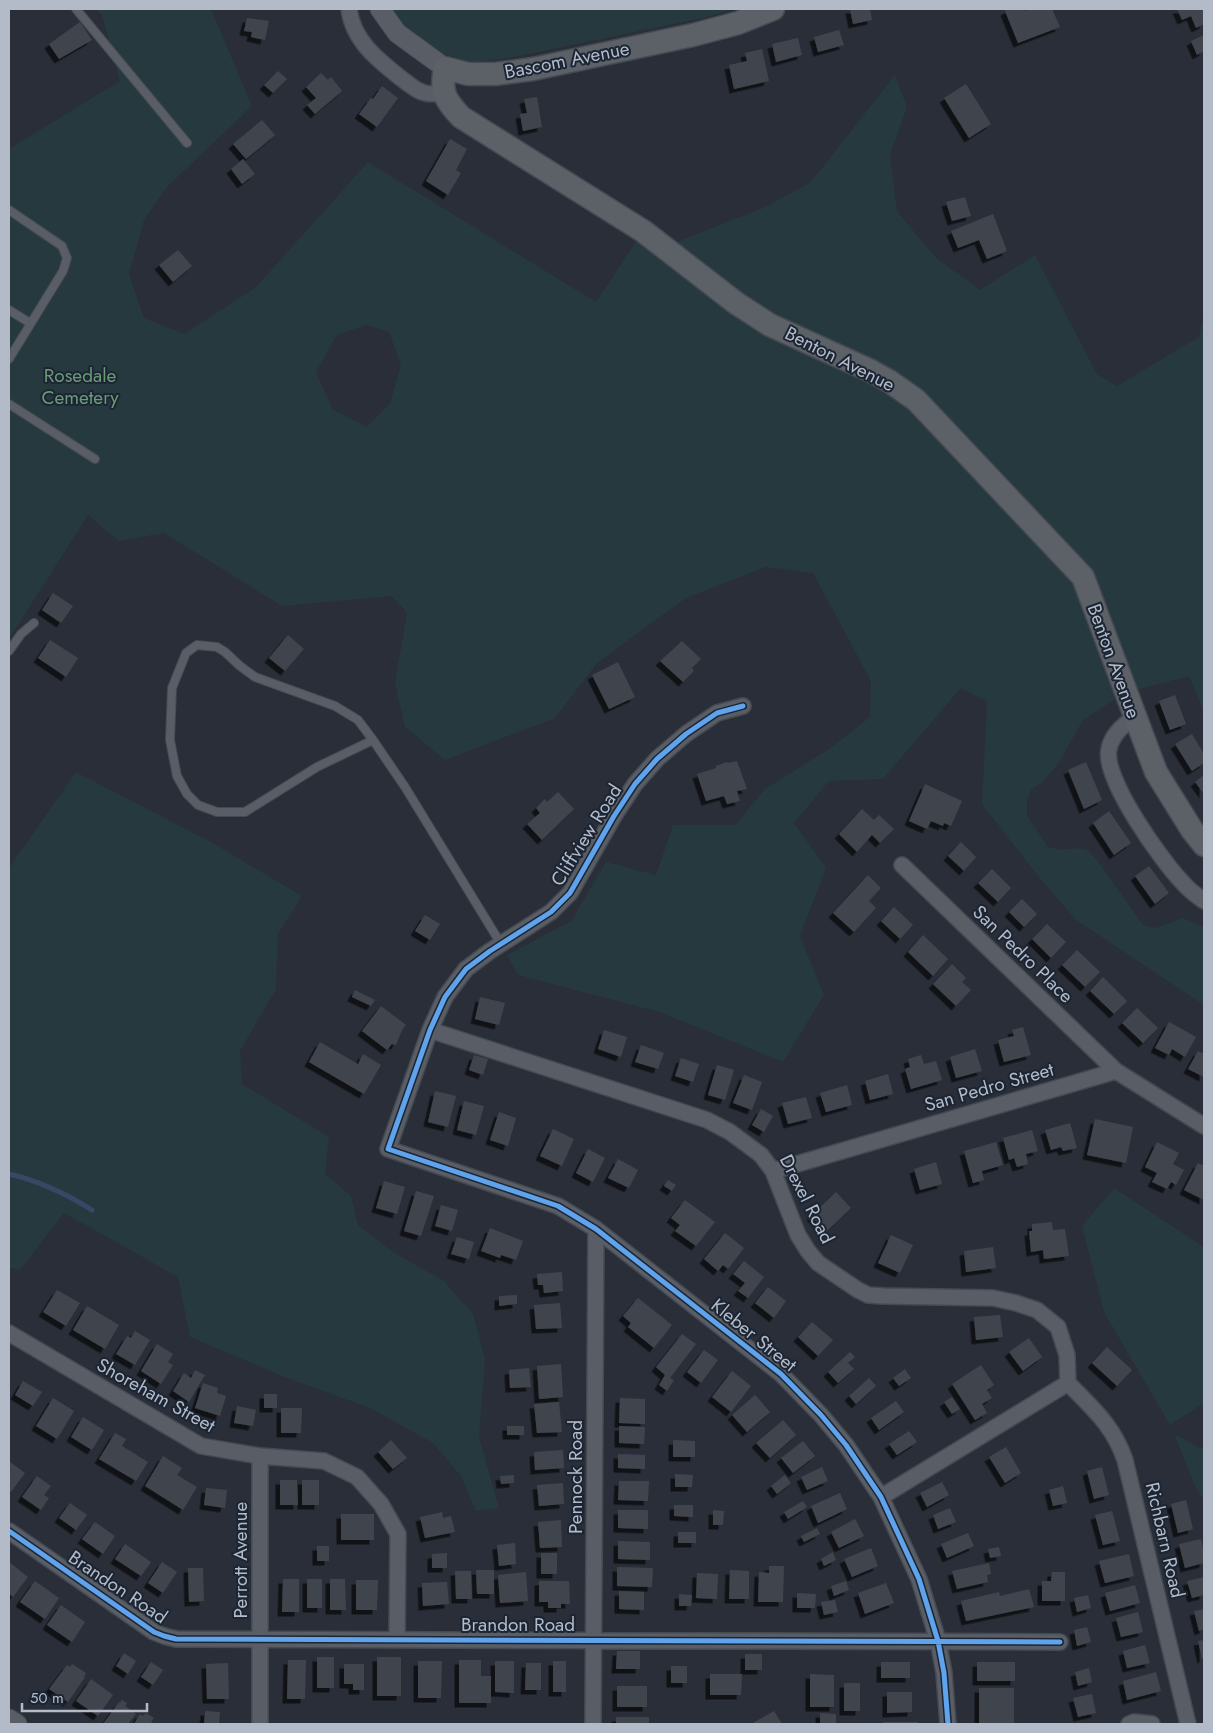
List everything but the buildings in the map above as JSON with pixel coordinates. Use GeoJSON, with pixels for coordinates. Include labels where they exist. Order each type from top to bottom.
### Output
{"type":"FeatureCollection","features":[{"type":"Feature","properties":{"kind":"main road","name":"Bascom Avenue"},"geometry":{"type":"LineString","coordinates":[[445,68],[468,74],[495,74],[533,68],[692,35],[738,23],[773,9]]}},
{"type":"Feature","properties":{"kind":"main road"},"geometry":{"type":"LineString","coordinates":[[444,92],[442,83],[445,68]]}},
{"type":"Feature","properties":{"kind":"main road","name":"Benton Avenue"},"geometry":{"type":"LineString","coordinates":[[444,92],[448,103],[461,117],[643,231],[736,303],[770,324],[882,377],[916,400],[1083,578],[1156,772],[1192,830],[1204,845]]}},
{"type":"Feature","properties":{"kind":"street"},"geometry":{"type":"LineString","coordinates":[[349,9],[358,35],[366,48],[379,61],[418,91],[427,94],[444,92]]}},
{"type":"Feature","properties":{"kind":"street","name":"Bascom Avenue"},"geometry":{"type":"LineString","coordinates":[[380,9],[397,33],[445,68]]}},
{"type":"Feature","properties":{"kind":"street","name":"Cliffview Road"},"geometry":{"type":"LineString","coordinates":[[388,1150],[430,1030],[445,997],[466,969],[551,912],[570,893],[629,792],[657,759],[686,734],[717,713],[743,706]]}},
{"type":"Feature","properties":{"kind":"street"},"geometry":{"type":"LineString","coordinates":[[1134,717],[1118,730],[1108,750],[1111,769],[1120,791],[1140,826],[1184,885],[1204,901]]}},
{"type":"Feature","properties":{"kind":"street","name":"San Pedro Place"},"geometry":{"type":"LineString","coordinates":[[902,865],[1116,1071]]}},
{"type":"Feature","properties":{"kind":"street","name":"Drexel Road"},"geometry":{"type":"LineString","coordinates":[[430,1030],[707,1120],[730,1132],[761,1154],[773,1171],[798,1235],[818,1263],[868,1295],[992,1298],[1037,1310],[1058,1327],[1067,1355],[1068,1383]]}},
{"type":"Feature","properties":{"kind":"street"},"geometry":{"type":"LineString","coordinates":[[1116,1071],[1204,1126]]}},
{"type":"Feature","properties":{"kind":"street","name":"San Pedro Street"},"geometry":{"type":"LineString","coordinates":[[773,1171],[1116,1071]]}},
{"type":"Feature","properties":{"kind":"street","name":"Kleber Street"},"geometry":{"type":"LineString","coordinates":[[388,1150],[558,1206],[596,1230],[781,1374],[821,1415],[846,1445],[881,1497],[919,1579],[938,1641],[944,1673],[948,1724]]}},
{"type":"Feature","properties":{"kind":"street","name":"Pennock Road"},"geometry":{"type":"LineString","coordinates":[[593,1724],[596,1230]]}},
{"type":"Feature","properties":{"kind":"street","name":"Shoreham Street"},"geometry":{"type":"LineString","coordinates":[[9,1333],[201,1446],[260,1456],[324,1461],[357,1477],[381,1504],[398,1534],[397,1638]]}},
{"type":"Feature","properties":{"kind":"street"},"geometry":{"type":"LineString","coordinates":[[881,1497],[1068,1383]]}},
{"type":"Feature","properties":{"kind":"street","name":"Richbarn Road"},"geometry":{"type":"LineString","coordinates":[[1068,1383],[1108,1426],[1119,1442],[1125,1460],[1188,1724]]}},
{"type":"Feature","properties":{"kind":"street","name":"Perrott Avenue"},"geometry":{"type":"LineString","coordinates":[[260,1456],[260,1724]]}},
{"type":"Feature","properties":{"kind":"street","name":"Brandon Road"},"geometry":{"type":"LineString","coordinates":[[9,1532],[146,1627],[164,1636],[176,1639],[397,1638],[1060,1642]]}},
{"type":"Feature","properties":{"kind":"street"},"geometry":{"type":"LineString","coordinates":[[9,1719],[17,1724]]}},
{"type":"Feature","properties":{"kind":"street"},"geometry":{"type":"LineString","coordinates":[[1129,1724],[1134,1722],[1152,1724]]}},
{"type":"Feature","properties":{"kind":"lane"},"geometry":{"type":"LineString","coordinates":[[76,9],[187,143]]}},
{"type":"Feature","properties":{"kind":"lane"},"geometry":{"type":"LineString","coordinates":[[9,210],[62,246],[66,258],[63,271],[9,359]]}},
{"type":"Feature","properties":{"kind":"lane"},"geometry":{"type":"LineString","coordinates":[[9,310],[30,323]]}},
{"type":"Feature","properties":{"kind":"lane"},"geometry":{"type":"LineString","coordinates":[[9,404],[95,459]]}},
{"type":"Feature","properties":{"kind":"lane"},"geometry":{"type":"LineString","coordinates":[[9,651],[21,634],[34,623]]}},
{"type":"Feature","properties":{"kind":"lane"},"geometry":{"type":"LineString","coordinates":[[373,740],[317,767],[245,812],[218,812],[198,805],[187,794],[177,776],[170,740],[172,688],[186,653],[197,646],[217,647],[255,678],[335,706],[358,720],[373,740],[405,787],[501,944]]}},
{"type":"Feature","properties":{"kind":"green space","name":"Rosedale Cemetery"},"geometry":{"type":"Polygon","coordinates":[[[96,9],[211,9],[252,106],[167,187],[144,220],[129,274],[144,318],[184,334],[255,288],[368,162],[596,302],[637,240],[663,260],[677,242],[765,207],[811,182],[895,75],[907,107],[890,155],[897,211],[936,258],[980,290],[1035,255],[1097,374],[1117,386],[1199,337],[1204,315],[1204,712],[1189,676],[1125,693],[1083,720],[1060,761],[1045,780],[1031,790],[1027,801],[1027,815],[1048,847],[1060,850],[1075,848],[1087,850],[1097,860],[1143,925],[1155,928],[1183,918],[1204,927],[1204,1005],[1076,920],[1034,871],[982,804],[987,702],[961,688],[883,779],[829,781],[794,823],[826,868],[800,936],[824,995],[783,1062],[659,1012],[518,975],[507,955],[571,921],[606,862],[656,875],[673,825],[735,825],[765,789],[829,749],[870,717],[871,681],[813,573],[765,567],[686,598],[597,663],[555,718],[445,760],[405,727],[395,683],[407,613],[392,596],[282,606],[164,533],[119,541],[88,515],[9,639],[9,149],[120,81],[102,15],[96,9]],[[367,325],[337,335],[316,372],[333,410],[367,427],[390,403],[401,365],[389,332],[367,325]]]}},
{"type":"Feature","properties":{"kind":"green space"},"geometry":{"type":"Polygon","coordinates":[[[392,9],[734,9],[707,17],[504,59],[469,62],[426,48],[392,9]]]}},
{"type":"Feature","properties":{"kind":"green space"},"geometry":{"type":"Polygon","coordinates":[[[76,772],[209,841],[302,896],[278,934],[276,989],[240,1051],[242,1084],[329,1137],[325,1174],[351,1196],[358,1225],[393,1252],[444,1281],[473,1314],[485,1359],[479,1437],[499,1508],[476,1511],[461,1476],[433,1443],[370,1408],[282,1376],[190,1337],[178,1277],[64,1213],[20,1270],[9,1268],[9,868],[76,772]]]}},
{"type":"Feature","properties":{"kind":"green space"},"geometry":{"type":"Polygon","coordinates":[[[1114,1188],[1204,1247],[1204,1403],[1170,1425],[1104,1312],[1082,1226],[1114,1188]]]}},
{"type":"Feature","properties":{"kind":"green space"},"geometry":{"type":"Polygon","coordinates":[[[1174,1434],[1204,1450],[1204,1500],[1196,1488],[1174,1434]]]}},
{"type":"Feature","properties":{"kind":"waterway"},"geometry":{"type":"LineString","coordinates":[[9,1174],[52,1188],[92,1210]]}},
{"type":"Feature","properties":{"kind":"cycle path"},"geometry":{"type":"LineString","coordinates":[[743,706],[717,713],[686,734],[657,759],[635,784],[614,816],[570,893],[551,912],[490,951],[466,969],[445,997],[430,1030],[388,1149],[558,1206],[596,1229],[781,1374],[821,1415],[846,1445],[881,1497],[919,1579],[938,1641],[944,1673],[948,1724]]}},
{"type":"Feature","properties":{"kind":"cycle path"},"geometry":{"type":"LineString","coordinates":[[9,1531],[154,1632],[176,1639],[1060,1642]]}}]}
